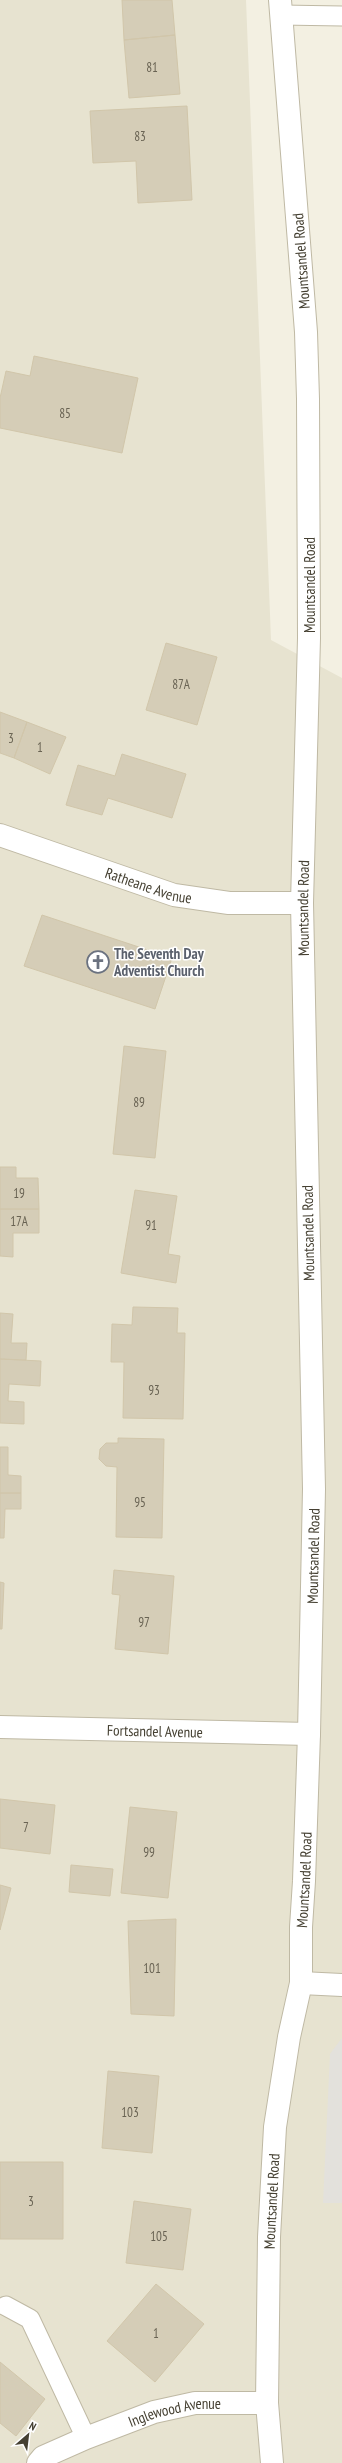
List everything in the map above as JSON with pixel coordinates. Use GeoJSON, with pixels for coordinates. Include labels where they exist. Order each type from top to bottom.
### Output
{"type":"FeatureCollection","features":[{"type":"Feature","properties":{"kind":"street","name":"Mountsandel Road"},"geometry":{"type":"LineString","coordinates":[[272,2463],[266,2403],[269,2236],[275,2127],[289,2037],[301,1982],[301,1927],[309,1734],[314,1489],[302,903],[309,638],[308,399],[306,332],[281,8]]}},
{"type":"Feature","properties":{"kind":"street","name":"Ratheane Avenue"},"geometry":{"type":"LineString","coordinates":[[0,836],[174,895],[229,903],[302,903]]}},
{"type":"Feature","properties":{"kind":"street","name":"Fortsandel Avenue"},"geometry":{"type":"LineString","coordinates":[[0,1726],[309,1734]]}},
{"type":"Feature","properties":{"kind":"street"},"geometry":{"type":"LineString","coordinates":[[301,1982],[342,1985]]}},
{"type":"Feature","properties":{"kind":"street","name":"Inglewood Avenue"},"geometry":{"type":"LineString","coordinates":[[38,2463],[43,2458],[86,2438],[154,2412],[188,2405],[266,2403]]}},
{"type":"Feature","properties":{"kind":"lane"},"geometry":{"type":"LineString","coordinates":[[281,8],[342,16]]}},
{"type":"Feature","properties":{"kind":"lane"},"geometry":{"type":"LineString","coordinates":[[6,2306],[30,2319],[86,2438]]}},
{"type":"Feature","properties":{"kind":"shaded area"},"geometry":{"type":"Polygon","coordinates":[[[0,0],[246,0],[271,640],[342,678],[342,2463],[0,2463],[0,0]]]}},
{"type":"Feature","properties":{"kind":"shaded area"},"geometry":{"type":"Polygon","coordinates":[[[342,2038],[342,2203],[323,2203],[330,2054],[342,2038]]]}},
{"type":"Feature","properties":{"kind":"building"},"geometry":{"type":"Polygon","coordinates":[[[122,0],[172,0],[175,35],[124,40],[122,0]]]}},
{"type":"Feature","properties":{"kind":"building"},"geometry":{"type":"Polygon","coordinates":[[[175,35],[180,94],[129,98],[124,40],[175,35]]]}},
{"type":"Feature","properties":{"kind":"building"},"geometry":{"type":"Polygon","coordinates":[[[187,106],[192,200],[138,203],[136,161],[93,163],[90,111],[187,106]]]}},
{"type":"Feature","properties":{"kind":"building"},"geometry":{"type":"Polygon","coordinates":[[[34,356],[138,378],[122,453],[0,428],[0,398],[6,371],[30,376],[34,356]]]}},
{"type":"Feature","properties":{"kind":"building"},"geometry":{"type":"Polygon","coordinates":[[[166,643],[217,657],[197,725],[146,710],[166,643]]]}},
{"type":"Feature","properties":{"kind":"building"},"geometry":{"type":"Polygon","coordinates":[[[0,712],[27,722],[14,758],[0,753],[0,712]]]}},
{"type":"Feature","properties":{"kind":"building"},"geometry":{"type":"Polygon","coordinates":[[[27,722],[66,737],[50,774],[14,758],[27,722]]]}},
{"type":"Feature","properties":{"kind":"building"},"geometry":{"type":"Polygon","coordinates":[[[122,754],[186,774],[172,818],[108,798],[102,815],[66,805],[78,765],[115,776],[122,754]]]}},
{"type":"Feature","properties":{"kind":"building","name":"The Seventh Day Adventist Church"},"geometry":{"type":"Polygon","coordinates":[[[42,915],[172,958],[155,1009],[24,966],[42,915]]]}},
{"type":"Feature","properties":{"kind":"building"},"geometry":{"type":"Polygon","coordinates":[[[124,1046],[166,1051],[155,1158],[113,1154],[124,1046]]]}},
{"type":"Feature","properties":{"kind":"building"},"geometry":{"type":"Polygon","coordinates":[[[0,1167],[16,1167],[16,1178],[38,1178],[39,1209],[0,1209],[0,1167]]]}},
{"type":"Feature","properties":{"kind":"building"},"geometry":{"type":"Polygon","coordinates":[[[135,1190],[177,1196],[168,1254],[180,1256],[176,1283],[121,1273],[135,1190]]]}},
{"type":"Feature","properties":{"kind":"building"},"geometry":{"type":"Polygon","coordinates":[[[0,1209],[39,1209],[39,1233],[13,1233],[13,1257],[0,1256],[0,1209]]]}},
{"type":"Feature","properties":{"kind":"building"},"geometry":{"type":"Polygon","coordinates":[[[133,1307],[178,1308],[177,1333],[185,1333],[183,1419],[123,1418],[124,1362],[111,1362],[112,1324],[132,1325],[133,1307]]]}},
{"type":"Feature","properties":{"kind":"building"},"geometry":{"type":"Polygon","coordinates":[[[0,1313],[13,1314],[11,1343],[27,1343],[26,1360],[0,1359],[0,1313]]]}},
{"type":"Feature","properties":{"kind":"building"},"geometry":{"type":"Polygon","coordinates":[[[0,1359],[41,1361],[40,1386],[9,1384],[8,1401],[24,1402],[24,1424],[0,1423],[0,1359]]]}},
{"type":"Feature","properties":{"kind":"building"},"geometry":{"type":"Polygon","coordinates":[[[118,1438],[164,1439],[162,1538],[116,1537],[117,1467],[106,1466],[99,1459],[100,1449],[106,1443],[118,1443],[118,1438]]]}},
{"type":"Feature","properties":{"kind":"building"},"geometry":{"type":"Polygon","coordinates":[[[0,1447],[8,1447],[8,1475],[21,1476],[21,1493],[0,1493],[0,1447]]]}},
{"type":"Feature","properties":{"kind":"building"},"geometry":{"type":"Polygon","coordinates":[[[0,1493],[21,1493],[21,1509],[5,1509],[4,1538],[0,1538],[0,1493]]]}},
{"type":"Feature","properties":{"kind":"building"},"geometry":{"type":"Polygon","coordinates":[[[114,1570],[174,1576],[168,1654],[115,1649],[120,1595],[112,1594],[114,1570]]]}},
{"type":"Feature","properties":{"kind":"building"},"geometry":{"type":"Polygon","coordinates":[[[0,1582],[4,1583],[2,1629],[0,1629],[0,1582]]]}},
{"type":"Feature","properties":{"kind":"building"},"geometry":{"type":"Polygon","coordinates":[[[0,1799],[55,1805],[50,1854],[0,1848],[0,1799]]]}},
{"type":"Feature","properties":{"kind":"building"},"geometry":{"type":"Polygon","coordinates":[[[130,1807],[177,1812],[168,1898],[121,1893],[130,1807]]]}},
{"type":"Feature","properties":{"kind":"building"},"geometry":{"type":"Polygon","coordinates":[[[71,1865],[113,1869],[110,1896],[69,1892],[71,1865]]]}},
{"type":"Feature","properties":{"kind":"building"},"geometry":{"type":"Polygon","coordinates":[[[0,1885],[11,1888],[0,1930],[0,1885]]]}},
{"type":"Feature","properties":{"kind":"building"},"geometry":{"type":"Polygon","coordinates":[[[176,1919],[174,2016],[131,2014],[128,1921],[176,1919]]]}},
{"type":"Feature","properties":{"kind":"building"},"geometry":{"type":"Polygon","coordinates":[[[108,2071],[159,2076],[152,2153],[102,2148],[108,2071]]]}},
{"type":"Feature","properties":{"kind":"building"},"geometry":{"type":"Polygon","coordinates":[[[0,2162],[63,2162],[63,2239],[0,2239],[0,2162]]]}},
{"type":"Feature","properties":{"kind":"building"},"geometry":{"type":"Polygon","coordinates":[[[134,2201],[191,2209],[183,2270],[126,2263],[134,2201]]]}},
{"type":"Feature","properties":{"kind":"building"},"geometry":{"type":"Polygon","coordinates":[[[156,2284],[204,2324],[155,2382],[107,2341],[156,2284]]]}},
{"type":"Feature","properties":{"kind":"building"},"geometry":{"type":"Polygon","coordinates":[[[0,2362],[45,2399],[16,2436],[0,2423],[0,2362]]]}},
{"type":"Feature","properties":{"kind":"place","name":"The Seventh Day Adventist Church"},"geometry":{"type":"Point","coordinates":[98,962]}}]}
